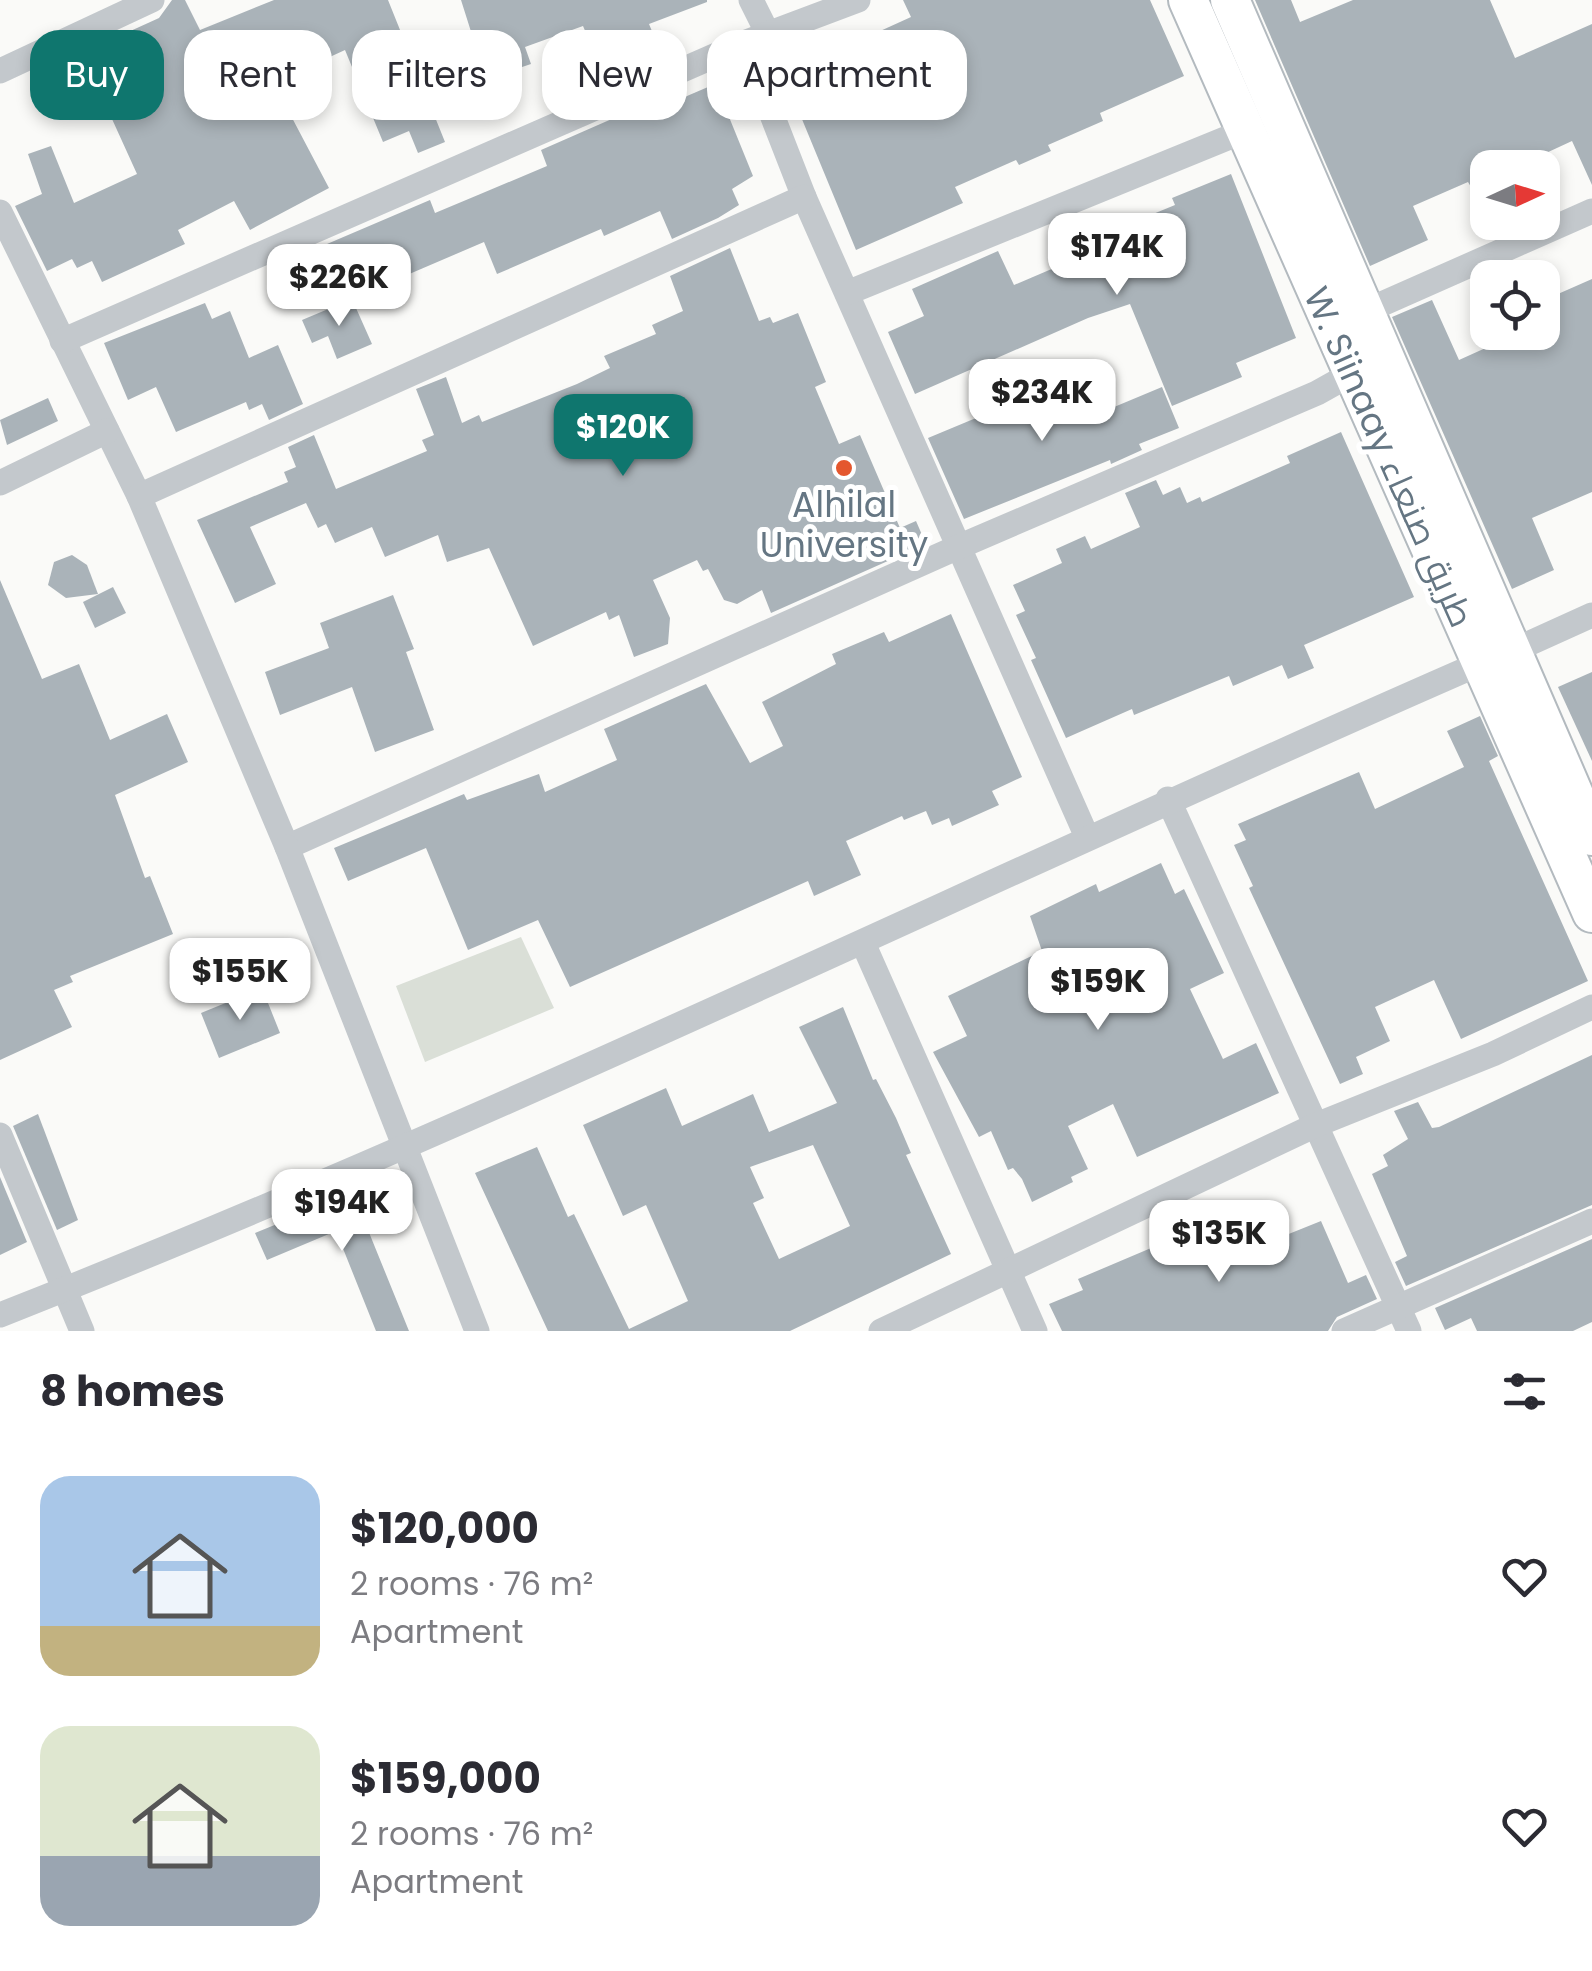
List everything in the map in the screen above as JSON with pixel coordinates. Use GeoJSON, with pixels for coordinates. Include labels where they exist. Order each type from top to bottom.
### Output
{"type":"FeatureCollection","features":[{"type":"Feature","properties":{"kind":"main road","name":"W. Siinaay طريق صنعاء"},"geometry":{"type":"LineString","coordinates":[[1188,0],[1350,374],[1495,658],[1592,913]]}},
{"type":"Feature","properties":{"kind":"main road"},"geometry":{"type":"LineString","coordinates":[[1230,0],[1366,311],[1495,658],[1592,836]]}},
{"type":"Feature","properties":{"kind":"street"},"geometry":{"type":"LineString","coordinates":[[0,71],[152,0]]}},
{"type":"Feature","properties":{"kind":"street"},"geometry":{"type":"LineString","coordinates":[[751,0],[755,30]]}},
{"type":"Feature","properties":{"kind":"street"},"geometry":{"type":"LineString","coordinates":[[780,30],[858,0]]}},
{"type":"Feature","properties":{"kind":"street"},"geometry":{"type":"LineString","coordinates":[[62,341],[707,60]]}},
{"type":"Feature","properties":{"kind":"street"},"geometry":{"type":"LineString","coordinates":[[781,120],[804,197],[956,548],[1088,837]]}},
{"type":"Feature","properties":{"kind":"street"},"geometry":{"type":"LineString","coordinates":[[847,294],[1247,130]]}},
{"type":"Feature","properties":{"kind":"street"},"geometry":{"type":"LineString","coordinates":[[139,496],[804,197]]}},
{"type":"Feature","properties":{"kind":"street"},"geometry":{"type":"LineString","coordinates":[[1366,311],[1592,210]]}},
{"type":"Feature","properties":{"kind":"street"},"geometry":{"type":"LineString","coordinates":[[0,212],[139,496],[286,847],[477,1331]]}},
{"type":"Feature","properties":{"kind":"street"},"geometry":{"type":"LineString","coordinates":[[286,847],[956,548],[1317,393],[1350,374]]}},
{"type":"Feature","properties":{"kind":"street"},"geometry":{"type":"LineString","coordinates":[[0,483],[107,430]]}},
{"type":"Feature","properties":{"kind":"street"},"geometry":{"type":"LineString","coordinates":[[0,1314],[402,1145],[863,943],[1168,799],[1592,615]]}},
{"type":"Feature","properties":{"kind":"street"},"geometry":{"type":"LineString","coordinates":[[1168,799],[1409,1331]]}},
{"type":"Feature","properties":{"kind":"street"},"geometry":{"type":"LineString","coordinates":[[863,943],[1035,1331]]}},
{"type":"Feature","properties":{"kind":"street"},"geometry":{"type":"LineString","coordinates":[[881,1331],[1316,1125],[1493,1054],[1592,1007]]}},
{"type":"Feature","properties":{"kind":"street"},"geometry":{"type":"LineString","coordinates":[[0,1135],[82,1331]]}},
{"type":"Feature","properties":{"kind":"street"},"geometry":{"type":"LineString","coordinates":[[1344,1331],[1592,1221]]}},
{"type":"Feature","properties":{"kind":"shaded area"},"geometry":{"type":"Polygon","coordinates":[[[521,937],[554,1008],[425,1062],[396,986],[521,937]]]}},
{"type":"Feature","properties":{"kind":"building"},"geometry":{"type":"Polygon","coordinates":[[[172,0],[185,0],[200,30],[184,30],[184,120],[293,120],[329,188],[250,230],[234,201],[178,230],[185,244],[102,282],[92,261],[77,268],[72,259],[47,271],[15,206],[42,194],[28,154],[51,146],[74,203],[137,174],[112,120],[164,120],[164,30],[133,30],[159,18],[172,0]]]}},
{"type":"Feature","properties":{"kind":"building"},"geometry":{"type":"Polygon","coordinates":[[[274,0],[388,0],[400,30],[352,30],[352,67],[345,50],[332,56],[332,30],[200,30],[274,0]]]}},
{"type":"Feature","properties":{"kind":"building"},"geometry":{"type":"Polygon","coordinates":[[[461,0],[707,0],[649,24],[652,30],[585,30],[583,26],[542,30],[542,41],[525,47],[531,64],[522,67],[522,30],[470,30],[461,0]]]}},
{"type":"Feature","properties":{"kind":"building"},"geometry":{"type":"Polygon","coordinates":[[[903,0],[1150,0],[1184,76],[1100,113],[1103,121],[1048,145],[1051,151],[1019,165],[1016,160],[955,187],[963,203],[856,250],[802,120],[967,120],[967,30],[882,30],[911,17],[903,0]]]}},
{"type":"Feature","properties":{"kind":"building"},"geometry":{"type":"Polygon","coordinates":[[[1255,0],[1291,0],[1300,22],[1353,0],[1490,0],[1515,58],[1592,24],[1592,185],[1572,141],[1553,150],[1470,150],[1470,185],[1468,182],[1413,206],[1428,240],[1370,266],[1255,0]]]}},
{"type":"Feature","properties":{"kind":"building"},"geometry":{"type":"Polygon","coordinates":[[[707,87],[707,120],[730,120],[753,176],[732,189],[739,205],[718,218],[672,239],[660,211],[604,236],[601,229],[497,274],[484,242],[344,302],[320,247],[430,200],[435,213],[547,166],[541,150],[609,120],[687,120],[687,96],[707,87]]]}},
{"type":"Feature","properties":{"kind":"building"},"geometry":{"type":"Polygon","coordinates":[[[374,120],[436,120],[445,142],[418,153],[409,131],[383,142],[374,120]]]}},
{"type":"Feature","properties":{"kind":"building"},"geometry":{"type":"Polygon","coordinates":[[[1231,174],[1296,338],[1236,363],[1242,377],[1172,406],[1130,304],[1088,318],[915,394],[888,332],[924,316],[912,289],[998,251],[1014,285],[1068,262],[1063,251],[1175,205],[1172,198],[1231,174]]]}},
{"type":"Feature","properties":{"kind":"building"},"geometry":{"type":"Polygon","coordinates":[[[730,248],[759,321],[770,317],[773,323],[798,313],[826,382],[815,387],[839,444],[860,435],[900,528],[916,521],[926,544],[771,613],[762,590],[737,604],[724,600],[708,569],[703,571],[697,560],[653,580],[670,618],[668,644],[634,657],[619,615],[609,620],[606,612],[533,646],[489,548],[447,562],[438,535],[385,557],[372,527],[335,543],[326,524],[318,528],[306,503],[250,527],[276,584],[235,603],[197,520],[288,482],[284,472],[296,467],[288,447],[314,435],[336,489],[427,451],[422,440],[434,435],[416,389],[446,377],[462,423],[479,415],[482,422],[577,384],[610,368],[604,356],[656,334],[652,325],[683,311],[670,276],[730,248]]]}},
{"type":"Feature","properties":{"kind":"building"},"geometry":{"type":"Polygon","coordinates":[[[1592,279],[1592,492],[1532,518],[1554,570],[1512,589],[1392,317],[1432,300],[1459,360],[1481,350],[1560,350],[1560,293],[1592,279]]]}},
{"type":"Feature","properties":{"kind":"building"},"geometry":{"type":"Polygon","coordinates":[[[352,299],[372,344],[337,359],[328,336],[312,343],[302,320],[352,299]]]}},
{"type":"Feature","properties":{"kind":"building"},"geometry":{"type":"Polygon","coordinates":[[[205,303],[212,319],[230,311],[249,358],[278,345],[303,404],[269,420],[262,404],[249,410],[246,402],[176,432],[156,387],[128,400],[104,343],[205,303]]]}},
{"type":"Feature","properties":{"kind":"building"},"geometry":{"type":"Polygon","coordinates":[[[1067,380],[1083,420],[1162,387],[1179,428],[1139,444],[1142,450],[1111,464],[1110,460],[964,519],[928,438],[1067,380]]]}},
{"type":"Feature","properties":{"kind":"building"},"geometry":{"type":"Polygon","coordinates":[[[48,398],[58,421],[7,445],[0,420],[48,398]]]}},
{"type":"Feature","properties":{"kind":"building"},"geometry":{"type":"Polygon","coordinates":[[[1341,432],[1414,597],[1304,645],[1314,668],[1288,679],[1282,665],[1233,686],[1229,676],[1134,715],[1132,709],[1066,738],[1031,660],[1036,658],[1016,615],[1025,611],[1013,585],[1062,563],[1056,549],[1085,536],[1091,549],[1140,527],[1125,493],[1156,480],[1163,495],[1180,487],[1187,503],[1200,497],[1202,502],[1290,463],[1287,456],[1341,432]]]}},
{"type":"Feature","properties":{"kind":"building"},"geometry":{"type":"Polygon","coordinates":[[[72,555],[87,565],[98,594],[66,598],[48,585],[54,562],[72,555]]]}},
{"type":"Feature","properties":{"kind":"building"},"geometry":{"type":"Polygon","coordinates":[[[0,580],[42,679],[79,664],[110,740],[167,714],[188,762],[115,795],[145,878],[150,876],[173,934],[70,976],[73,982],[54,990],[72,1027],[0,1060],[0,580]]]}},
{"type":"Feature","properties":{"kind":"building"},"geometry":{"type":"Polygon","coordinates":[[[113,587],[126,613],[95,628],[83,602],[113,587]]]}},
{"type":"Feature","properties":{"kind":"building"},"geometry":{"type":"Polygon","coordinates":[[[393,595],[414,649],[406,652],[434,730],[375,752],[352,687],[280,715],[265,672],[329,648],[320,623],[393,595]]]}},
{"type":"Feature","properties":{"kind":"building"},"geometry":{"type":"Polygon","coordinates":[[[951,614],[1022,777],[992,791],[999,805],[952,826],[949,818],[932,825],[926,811],[904,820],[902,816],[846,841],[861,875],[814,896],[808,881],[570,987],[538,920],[468,950],[426,848],[348,881],[334,848],[464,794],[467,800],[539,774],[545,792],[617,760],[604,729],[706,684],[750,763],[783,746],[762,702],[836,664],[832,654],[884,632],[889,642],[951,614]]]}},
{"type":"Feature","properties":{"kind":"building"},"geometry":{"type":"Polygon","coordinates":[[[1592,672],[1592,761],[1558,687],[1592,672]]]}},
{"type":"Feature","properties":{"kind":"building"},"geometry":{"type":"Polygon","coordinates":[[[1480,716],[1498,756],[1489,761],[1588,981],[1461,1039],[1434,980],[1375,1007],[1390,1041],[1356,1057],[1363,1074],[1340,1084],[1249,888],[1253,886],[1234,845],[1246,840],[1238,824],[1359,772],[1375,809],[1464,767],[1447,731],[1480,716]]]}},
{"type":"Feature","properties":{"kind":"building"},"geometry":{"type":"Polygon","coordinates":[[[1161,863],[1175,894],[1184,889],[1224,973],[1190,989],[1223,1059],[1256,1043],[1279,1093],[1137,1157],[1113,1104],[1068,1126],[1088,1169],[1071,1177],[1073,1182],[1032,1202],[1022,1179],[1013,1168],[1008,1170],[991,1131],[979,1137],[933,1052],[967,1036],[948,996],[1042,951],[1030,916],[1096,884],[1099,892],[1161,863]]]}},
{"type":"Feature","properties":{"kind":"building"},"geometry":{"type":"Polygon","coordinates":[[[262,988],[280,1033],[219,1058],[201,1013],[262,988]]]}},
{"type":"Feature","properties":{"kind":"building"},"geometry":{"type":"Polygon","coordinates":[[[843,1007],[873,1080],[876,1079],[896,1118],[911,1153],[906,1155],[951,1254],[790,1331],[548,1331],[475,1173],[537,1147],[568,1217],[574,1214],[629,1329],[688,1301],[646,1205],[623,1216],[583,1125],[666,1088],[682,1126],[753,1094],[769,1132],[837,1103],[799,1027],[843,1007]],[[813,1145],[750,1167],[764,1198],[753,1203],[779,1259],[850,1226],[813,1145]]]}},
{"type":"Feature","properties":{"kind":"building"},"geometry":{"type":"Polygon","coordinates":[[[1592,1055],[1592,1205],[1406,1286],[1395,1262],[1407,1256],[1372,1174],[1388,1166],[1383,1155],[1408,1139],[1394,1111],[1418,1102],[1432,1128],[1439,1127],[1592,1055]]]}},
{"type":"Feature","properties":{"kind":"building"},"geometry":{"type":"Polygon","coordinates":[[[38,1114],[78,1220],[57,1230],[13,1126],[38,1114]]]}},
{"type":"Feature","properties":{"kind":"building"},"geometry":{"type":"Polygon","coordinates":[[[0,1177],[27,1242],[0,1255],[0,1177]]]}},
{"type":"Feature","properties":{"kind":"building"},"geometry":{"type":"Polygon","coordinates":[[[353,1193],[409,1331],[376,1331],[336,1231],[267,1260],[255,1233],[353,1193]]]}},
{"type":"Feature","properties":{"kind":"building"},"geometry":{"type":"Polygon","coordinates":[[[1243,1209],[1259,1246],[1321,1221],[1348,1283],[1366,1275],[1377,1299],[1337,1317],[1328,1331],[1062,1331],[1049,1304],[1083,1290],[1078,1279],[1243,1209]]]}},
{"type":"Feature","properties":{"kind":"building"},"geometry":{"type":"Polygon","coordinates":[[[1592,1239],[1592,1322],[1573,1331],[1477,1331],[1471,1318],[1445,1330],[1435,1308],[1592,1239]]]}},
{"type":"Feature","properties":{"kind":"place","name":"Alhilal University"},"geometry":{"type":"Point","coordinates":[844,468]}}]}
